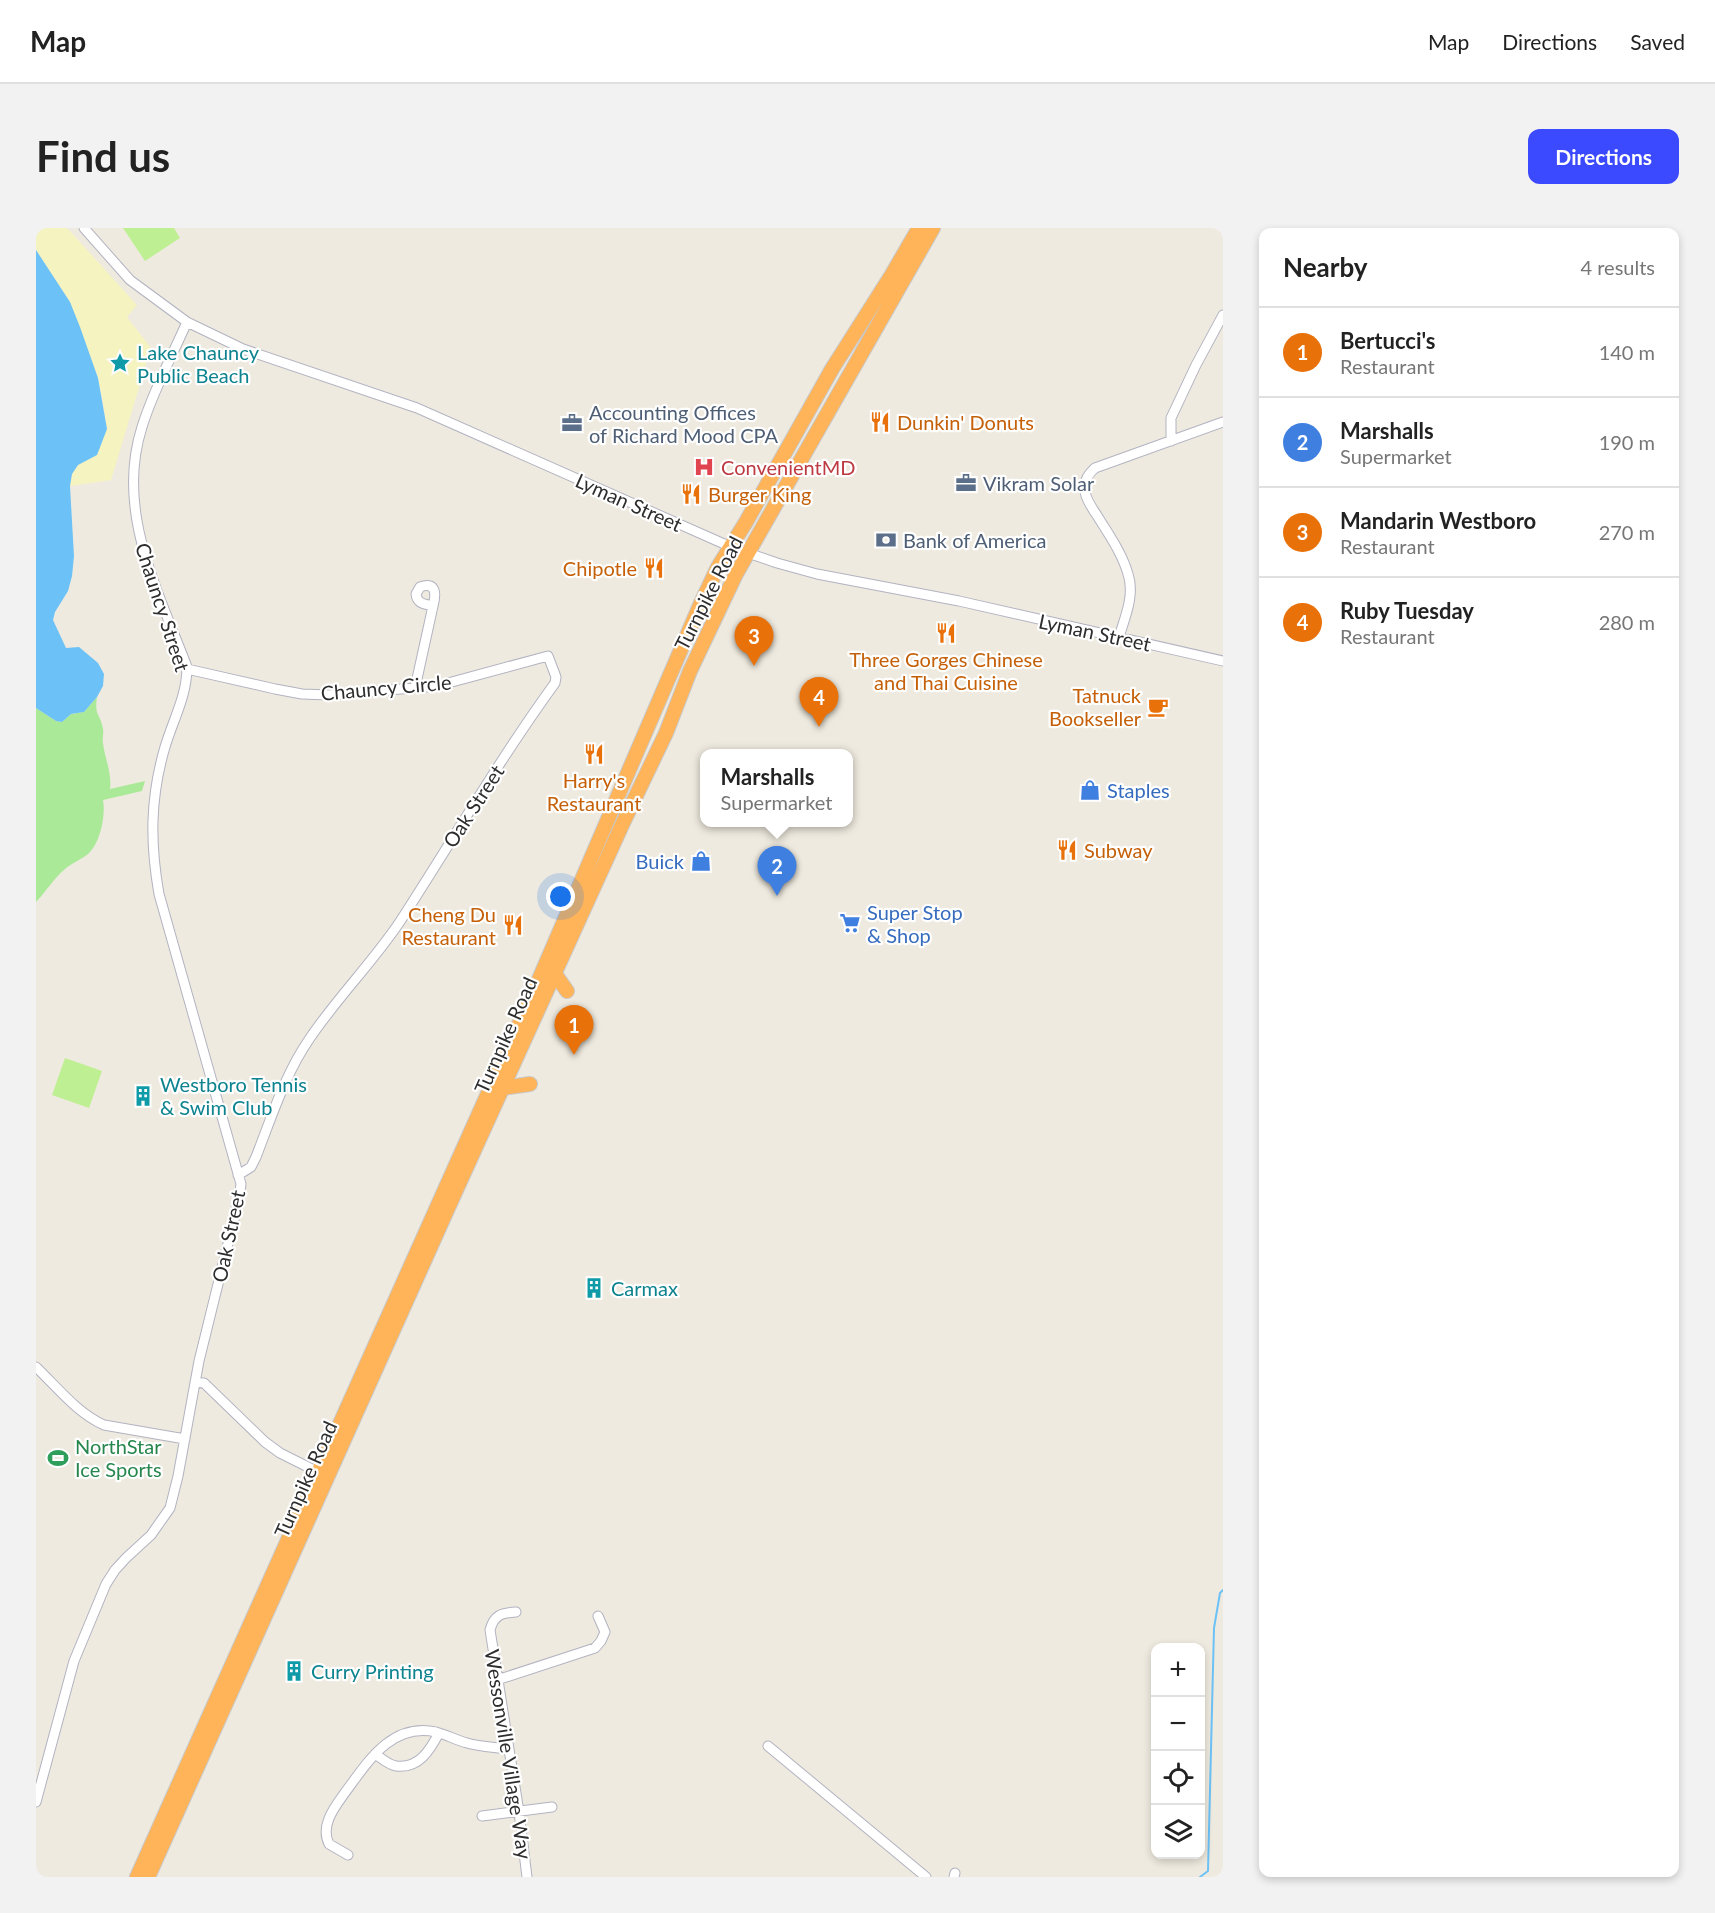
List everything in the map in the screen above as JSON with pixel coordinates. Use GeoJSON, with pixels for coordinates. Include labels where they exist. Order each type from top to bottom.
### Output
{"type":"FeatureCollection","features":[{"type":"Feature","properties":{"kind":"highway","name":"Turnpike Road"},"geometry":{"type":"LineString","coordinates":[[137,1877],[537,984],[676,657],[718,567],[837,360],[919,228]]}},
{"type":"Feature","properties":{"kind":"highway","name":"Turnpike Road"},"geometry":{"type":"LineString","coordinates":[[148,1877],[503,1088],[666,733],[713,620],[748,553],[933,228]]}},
{"type":"Feature","properties":{"kind":"highway"},"geometry":{"type":"LineString","coordinates":[[555,974],[567,991]]}},
{"type":"Feature","properties":{"kind":"highway"},"geometry":{"type":"LineString","coordinates":[[503,1088],[530,1084]]}},
{"type":"Feature","properties":{"kind":"street","name":"Lyman Street"},"geometry":{"type":"LineString","coordinates":[[84,228],[130,280],[187,322],[243,349],[417,408],[731,547],[786,566],[847,581],[942,598],[1223,661]]}},
{"type":"Feature","properties":{"kind":"street"},"geometry":{"type":"LineString","coordinates":[[1171,441],[1171,418],[1223,315]]}},
{"type":"Feature","properties":{"kind":"street","name":"Chauncy Street"},"geometry":{"type":"LineString","coordinates":[[187,322],[141,428],[135,460],[133,493],[136,526],[187,669],[187,683],[165,746],[157,778],[153,812],[153,862],[159,894],[238,1175]]}},
{"type":"Feature","properties":{"kind":"street"},"geometry":{"type":"LineString","coordinates":[[1119,637],[1131,588],[1119,552],[1087,499],[1084,485],[1086,478],[1095,468],[1223,422]]}},
{"type":"Feature","properties":{"kind":"street"},"geometry":{"type":"LineString","coordinates":[[415,688],[433,606]]}},
{"type":"Feature","properties":{"kind":"street","name":"Chauncy Circle"},"geometry":{"type":"LineString","coordinates":[[187,669],[302,694],[330,695],[450,683],[548,656]]}},
{"type":"Feature","properties":{"kind":"street","name":"Oak Street"},"geometry":{"type":"LineString","coordinates":[[36,1802],[74,1661],[104,1590],[115,1570],[151,1535],[170,1508],[210,1312],[239,1199],[241,1184],[238,1175],[251,1167],[286,1080],[306,1043],[393,931],[555,683],[556,677],[548,656]]}},
{"type":"Feature","properties":{"kind":"street"},"geometry":{"type":"LineString","coordinates":[[36,1367],[85,1414],[97,1422],[185,1439]]}},
{"type":"Feature","properties":{"kind":"street"},"geometry":{"type":"LineString","coordinates":[[195,1382],[204,1383],[265,1443],[318,1472]]}},
{"type":"Feature","properties":{"kind":"street","name":"Wessonville Village Way"},"geometry":{"type":"LineString","coordinates":[[516,1612],[500,1614],[492,1623],[490,1630],[527,1877]]}},
{"type":"Feature","properties":{"kind":"street"},"geometry":{"type":"LineString","coordinates":[[497,1680],[595,1648],[604,1635],[598,1616]]}},
{"type":"Feature","properties":{"kind":"street"},"geometry":{"type":"LineString","coordinates":[[348,1855],[329,1844],[326,1831],[335,1808],[375,1754],[392,1738],[415,1730],[439,1733],[465,1743],[508,1749]]}},
{"type":"Feature","properties":{"kind":"street"},"geometry":{"type":"LineString","coordinates":[[375,1754],[395,1766],[410,1764],[426,1756],[439,1733]]}},
{"type":"Feature","properties":{"kind":"street"},"geometry":{"type":"LineString","coordinates":[[768,1746],[926,1877]]}},
{"type":"Feature","properties":{"kind":"street"},"geometry":{"type":"LineString","coordinates":[[482,1816],[552,1807]]}},
{"type":"Feature","properties":{"kind":"green space"},"geometry":{"type":"Polygon","coordinates":[[[123,228],[174,228],[180,238],[145,261],[123,228]]]}},
{"type":"Feature","properties":{"kind":"green space"},"geometry":{"type":"Polygon","coordinates":[[[97,697],[96,708],[103,729],[110,789],[145,781],[142,791],[103,800],[104,813],[96,843],[85,856],[60,874],[36,902],[36,708],[56,721],[62,722],[71,714],[84,712],[97,697]]]}},
{"type":"Feature","properties":{"kind":"green space"},"geometry":{"type":"Polygon","coordinates":[[[65,1058],[102,1071],[89,1108],[52,1095],[65,1058]]]}},
{"type":"Feature","properties":{"kind":"sand","name":"Lake Chauncy Public Beach"},"geometry":{"type":"Polygon","coordinates":[[[36,228],[66,228],[69,230],[137,305],[127,317],[151,348],[111,480],[70,486],[72,474],[78,465],[97,454],[107,429],[98,378],[70,302],[36,250],[36,228]]]}},
{"type":"Feature","properties":{"kind":"water"},"geometry":{"type":"Polygon","coordinates":[[[36,250],[70,302],[80,327],[98,378],[107,429],[97,455],[78,465],[72,474],[70,486],[74,556],[72,576],[68,591],[55,612],[53,620],[66,648],[79,647],[98,663],[104,674],[103,686],[84,712],[71,714],[62,722],[56,721],[36,708],[36,250]]]}},
{"type":"Feature","properties":{"kind":"waterway"},"geometry":{"type":"LineString","coordinates":[[1200,1877],[1208,1871],[1214,1628],[1220,1593],[1223,1590]]}},
{"type":"Feature","properties":{"kind":"place","name":"Lake Chauncy Public Beach"},"geometry":{"type":"Point","coordinates":[120,363]}},
{"type":"Feature","properties":{"kind":"place","name":"Dunkin' Donuts"},"geometry":{"type":"Point","coordinates":[880,422]}},
{"type":"Feature","properties":{"kind":"place","name":"Accounting Offices of Richard Mood CPA"},"geometry":{"type":"Point","coordinates":[572,423]}},
{"type":"Feature","properties":{"kind":"place","name":"ConvenientMD"},"geometry":{"type":"Point","coordinates":[704,467]}},
{"type":"Feature","properties":{"kind":"place","name":"Vikram Solar"},"geometry":{"type":"Point","coordinates":[966,483]}},
{"type":"Feature","properties":{"kind":"place","name":"Burger King"},"geometry":{"type":"Point","coordinates":[691,494]}},
{"type":"Feature","properties":{"kind":"place","name":"Bank of America"},"geometry":{"type":"Point","coordinates":[886,540]}},
{"type":"Feature","properties":{"kind":"place","name":"Chipotle"},"geometry":{"type":"Point","coordinates":[654,568]}},
{"type":"Feature","properties":{"kind":"place","name":"Three Gorges Chinese and Thai Cuisine"},"geometry":{"type":"Point","coordinates":[946,633]}},
{"type":"Feature","properties":{"kind":"place","name":"Mandarin Westboro"},"geometry":{"type":"Point","coordinates":[754,666]}},
{"type":"Feature","properties":{"kind":"place","name":"Tatnuck Bookseller"},"geometry":{"type":"Point","coordinates":[1158,707]}},
{"type":"Feature","properties":{"kind":"place","name":"Ruby Tuesday"},"geometry":{"type":"Point","coordinates":[819,727]}},
{"type":"Feature","properties":{"kind":"place","name":"Harry's Restaurant"},"geometry":{"type":"Point","coordinates":[594,754]}},
{"type":"Feature","properties":{"kind":"place","name":"Staples"},"geometry":{"type":"Point","coordinates":[1090,790]}},
{"type":"Feature","properties":{"kind":"place","name":"Subway"},"geometry":{"type":"Point","coordinates":[1067,850]}},
{"type":"Feature","properties":{"kind":"place","name":"Buick"},"geometry":{"type":"Point","coordinates":[701,861]}},
{"type":"Feature","properties":{"kind":"place","name":"Marshalls"},"geometry":{"type":"Point","coordinates":[777,896]}},
{"type":"Feature","properties":{"kind":"place","name":"Super Stop & Shop"},"geometry":{"type":"Point","coordinates":[850,923]}},
{"type":"Feature","properties":{"kind":"place","name":"Cheng Du Restaurant"},"geometry":{"type":"Point","coordinates":[513,925]}},
{"type":"Feature","properties":{"kind":"place","name":"Bertucci's"},"geometry":{"type":"Point","coordinates":[574,1055]}},
{"type":"Feature","properties":{"kind":"place","name":"Westboro Tennis & Swim Club"},"geometry":{"type":"Point","coordinates":[143,1096]}},
{"type":"Feature","properties":{"kind":"place","name":"Carmax"},"geometry":{"type":"Point","coordinates":[594,1288]}},
{"type":"Feature","properties":{"kind":"place","name":"NorthStar Ice Sports"},"geometry":{"type":"Point","coordinates":[58,1458]}},
{"type":"Feature","properties":{"kind":"place","name":"Curry Printing"},"geometry":{"type":"Point","coordinates":[294,1671]}}]}
